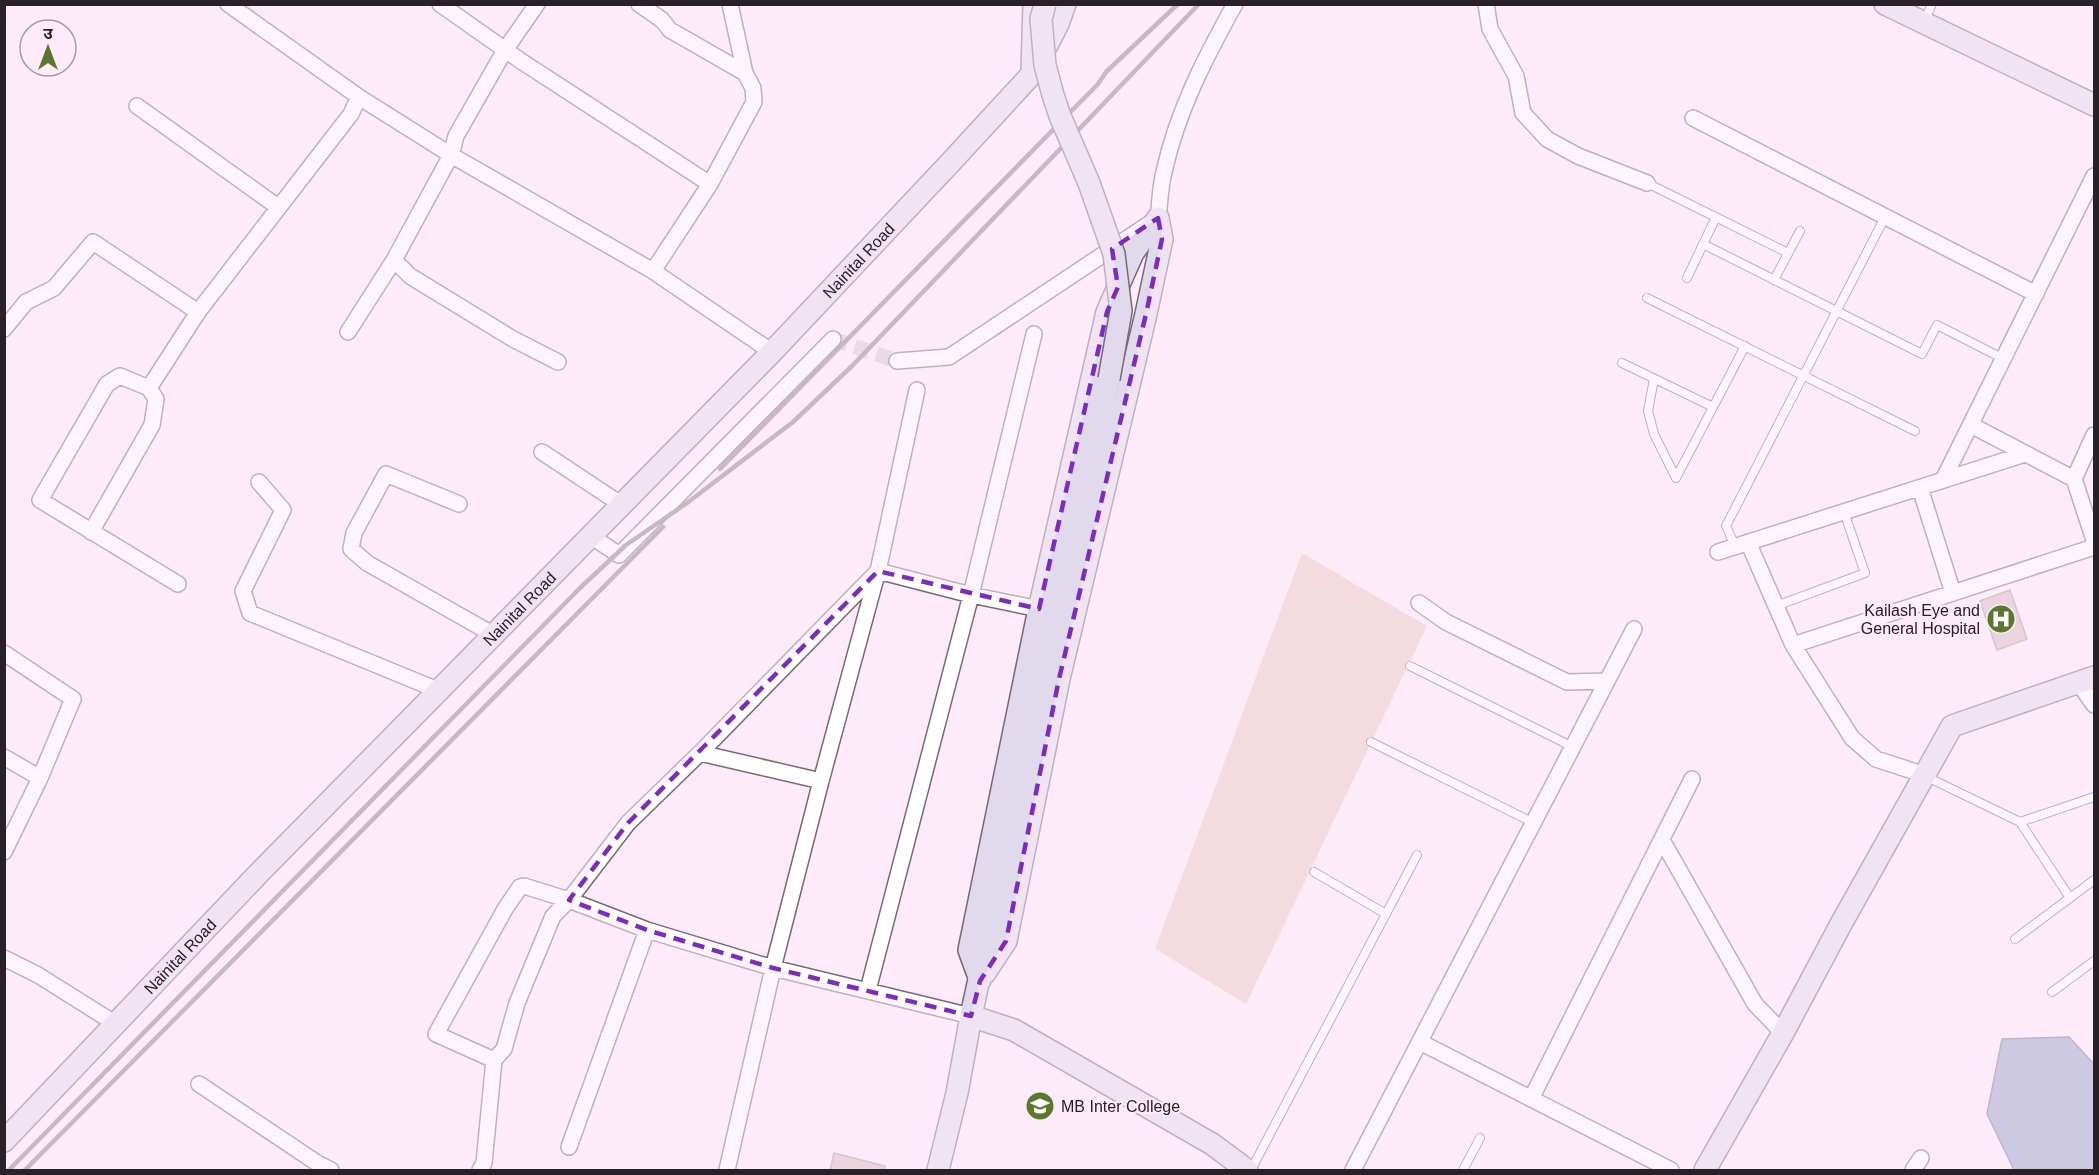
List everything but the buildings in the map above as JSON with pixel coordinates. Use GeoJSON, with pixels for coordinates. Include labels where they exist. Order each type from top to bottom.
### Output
{"type":"FeatureCollection","features":[{"type":"Feature","properties":{"kind":"street"},"geometry":{"type":"LineString","coordinates":[[228,4],[359,97],[451,155],[653,270],[772,352]]}},
{"type":"Feature","properties":{"kind":"street"},"geometry":{"type":"LineString","coordinates":[[440,4],[505,50],[710,184]]}},
{"type":"Feature","properties":{"kind":"street"},"geometry":{"type":"LineString","coordinates":[[348,332],[394,260],[451,155],[456,136],[505,50],[537,4]]}},
{"type":"Feature","properties":{"kind":"street"},"geometry":{"type":"LineString","coordinates":[[639,4],[662,20],[670,30],[745,73]]}},
{"type":"Feature","properties":{"kind":"street"},"geometry":{"type":"LineString","coordinates":[[653,270],[710,184],[754,102],[753,88],[745,73],[730,4]]}},
{"type":"Feature","properties":{"kind":"street"},"geometry":{"type":"LineString","coordinates":[[980,981],[1006,941],[1059,679],[1158,260],[1162,239],[1158,218],[1163,174],[1176,126],[1188,96],[1235,4]]}},
{"type":"Feature","properties":{"kind":"street"},"geometry":{"type":"LineString","coordinates":[[1486,4],[1490,29],[1516,76],[1523,113],[1547,139],[1578,156],[1647,183]]}},
{"type":"Feature","properties":{"kind":"street"},"geometry":{"type":"LineString","coordinates":[[1885,4],[1928,14],[2094,105]]}},
{"type":"Feature","properties":{"kind":"street"},"geometry":{"type":"LineString","coordinates":[[1037,8],[1062,14]]}},
{"type":"Feature","properties":{"kind":"street"},"geometry":{"type":"LineString","coordinates":[[1032,74],[1037,8]]}},
{"type":"Feature","properties":{"kind":"street"},"geometry":{"type":"LineString","coordinates":[[938,1170],[957,1093],[971,1016],[1109,379],[1121,311],[1114,254],[1089,183],[1060,116],[1045,65],[1041,19],[1037,8]]}},
{"type":"Feature","properties":{"kind":"street","name":"Nainital Road"},"geometry":{"type":"LineString","coordinates":[[4,1141],[260,872],[772,352],[1032,74],[1062,14]]}},
{"type":"Feature","properties":{"kind":"street"},"geometry":{"type":"LineString","coordinates":[[149,388],[198,312],[351,114],[359,97]]}},
{"type":"Feature","properties":{"kind":"street"},"geometry":{"type":"LineString","coordinates":[[137,106],[278,207]]}},
{"type":"Feature","properties":{"kind":"street"},"geometry":{"type":"LineString","coordinates":[[1693,118],[2036,294]]}},
{"type":"Feature","properties":{"kind":"street"},"geometry":{"type":"LineString","coordinates":[[1943,480],[2094,176]]}},
{"type":"Feature","properties":{"kind":"street"},"geometry":{"type":"LineString","coordinates":[[897,361],[949,357],[1158,218]]}},
{"type":"Feature","properties":{"kind":"street"},"geometry":{"type":"LineString","coordinates":[[980,981],[969,950],[1039,609],[1107,312],[1133,253],[1158,218]]}},
{"type":"Feature","properties":{"kind":"street"},"geometry":{"type":"LineString","coordinates":[[4,328],[26,302],[54,288],[93,242],[198,312]]}},
{"type":"Feature","properties":{"kind":"street"},"geometry":{"type":"LineString","coordinates":[[394,260],[420,282],[513,339],[558,362]]}},
{"type":"Feature","properties":{"kind":"street"},"geometry":{"type":"LineString","coordinates":[[868,990],[971,595],[1034,334]]}},
{"type":"Feature","properties":{"kind":"street"},"geometry":{"type":"LineString","coordinates":[[591,536],[619,555],[833,339]]}},
{"type":"Feature","properties":{"kind":"street"},"geometry":{"type":"LineString","coordinates":[[91,532],[152,425],[156,399],[149,388],[120,376],[107,384],[40,500],[91,532],[178,584]]}},
{"type":"Feature","properties":{"kind":"street"},"geometry":{"type":"LineString","coordinates":[[727,1170],[773,968],[878,571],[917,390]]}},
{"type":"Feature","properties":{"kind":"street"},"geometry":{"type":"LineString","coordinates":[[1971,425],[2074,479]]}},
{"type":"Feature","properties":{"kind":"street"},"geometry":{"type":"LineString","coordinates":[[2094,435],[2074,479],[2094,540]]}},
{"type":"Feature","properties":{"kind":"street"},"geometry":{"type":"LineString","coordinates":[[542,452],[622,505]]}},
{"type":"Feature","properties":{"kind":"street"},"geometry":{"type":"LineString","coordinates":[[1718,552],[2025,454]]}},
{"type":"Feature","properties":{"kind":"street"},"geometry":{"type":"LineString","coordinates":[[459,504],[386,474],[354,533],[351,549],[367,563],[494,635]]}},
{"type":"Feature","properties":{"kind":"street"},"geometry":{"type":"LineString","coordinates":[[259,482],[283,510],[243,591],[249,613],[440,691]]}},
{"type":"Feature","properties":{"kind":"street"},"geometry":{"type":"LineString","coordinates":[[1920,488],[1953,593]]}},
{"type":"Feature","properties":{"kind":"street"},"geometry":{"type":"LineString","coordinates":[[1742,544],[1776,606],[1793,645],[1852,738],[1876,759],[1924,776]]}},
{"type":"Feature","properties":{"kind":"street"},"geometry":{"type":"LineString","coordinates":[[1793,645],[2094,546]]}},
{"type":"Feature","properties":{"kind":"street"},"geometry":{"type":"LineString","coordinates":[[878,571],[971,595],[1039,609]]}},
{"type":"Feature","properties":{"kind":"street"},"geometry":{"type":"LineString","coordinates":[[480,1170],[484,1163],[494,1060],[504,1049],[518,1003],[553,916],[569,900],[628,823],[700,753],[878,571]]}},
{"type":"Feature","properties":{"kind":"street"},"geometry":{"type":"LineString","coordinates":[[1419,603],[1446,622],[1567,682],[1607,681]]}},
{"type":"Feature","properties":{"kind":"street"},"geometry":{"type":"LineString","coordinates":[[1353,1170],[1634,629]]}},
{"type":"Feature","properties":{"kind":"street"},"geometry":{"type":"LineString","coordinates":[[4,653],[73,699],[40,778],[4,852]]}},
{"type":"Feature","properties":{"kind":"street"},"geometry":{"type":"LineString","coordinates":[[1705,1170],[1952,726],[2086,680],[2094,705]]}},
{"type":"Feature","properties":{"kind":"street"},"geometry":{"type":"LineString","coordinates":[[700,753],[821,782]]}},
{"type":"Feature","properties":{"kind":"street"},"geometry":{"type":"LineString","coordinates":[[4,757],[40,778]]}},
{"type":"Feature","properties":{"kind":"street"},"geometry":{"type":"LineString","coordinates":[[1531,1099],[1692,779]]}},
{"type":"Feature","properties":{"kind":"street"},"geometry":{"type":"LineString","coordinates":[[1662,840],[1755,1004],[1783,1033]]}},
{"type":"Feature","properties":{"kind":"street"},"geometry":{"type":"LineString","coordinates":[[494,1060],[436,1034],[505,909],[520,887],[532,887],[647,930],[773,968],[971,1016],[1014,1030],[1212,1144],[1249,1170]]}},
{"type":"Feature","properties":{"kind":"street"},"geometry":{"type":"LineString","coordinates":[[569,1147],[647,930]]}},
{"type":"Feature","properties":{"kind":"street"},"geometry":{"type":"LineString","coordinates":[[4,958],[38,975],[116,1024]]}},
{"type":"Feature","properties":{"kind":"street"},"geometry":{"type":"LineString","coordinates":[[1420,1042],[1671,1170]]}},
{"type":"Feature","properties":{"kind":"street"},"geometry":{"type":"LineString","coordinates":[[199,1084],[331,1170]]}},
{"type":"Feature","properties":{"kind":"lane"},"geometry":{"type":"LineString","coordinates":[[1647,183],[1788,253]]}},
{"type":"Feature","properties":{"kind":"lane"},"geometry":{"type":"LineString","coordinates":[[1742,544],[1725,526],[1886,217]]}},
{"type":"Feature","properties":{"kind":"lane"},"geometry":{"type":"LineString","coordinates":[[1687,278],[1716,218]]}},
{"type":"Feature","properties":{"kind":"lane"},"geometry":{"type":"LineString","coordinates":[[1774,280],[1800,231]]}},
{"type":"Feature","properties":{"kind":"lane"},"geometry":{"type":"LineString","coordinates":[[1703,244],[1922,354],[1937,325],[2004,359]]}},
{"type":"Feature","properties":{"kind":"lane"},"geometry":{"type":"LineString","coordinates":[[1647,298],[1915,430]]}},
{"type":"Feature","properties":{"kind":"lane"},"geometry":{"type":"LineString","coordinates":[[1654,379],[1648,411],[1654,434],[1676,478],[1745,346]]}},
{"type":"Feature","properties":{"kind":"lane"},"geometry":{"type":"LineString","coordinates":[[1622,363],[1713,407]]}},
{"type":"Feature","properties":{"kind":"lane"},"geometry":{"type":"LineString","coordinates":[[1776,606],[1865,573],[1844,512]]}},
{"type":"Feature","properties":{"kind":"lane"},"geometry":{"type":"LineString","coordinates":[[1410,666],[1573,747]]}},
{"type":"Feature","properties":{"kind":"lane"},"geometry":{"type":"LineString","coordinates":[[1371,742],[1534,823]]}},
{"type":"Feature","properties":{"kind":"lane"},"geometry":{"type":"LineString","coordinates":[[1924,776],[2020,822],[2070,898]]}},
{"type":"Feature","properties":{"kind":"lane"},"geometry":{"type":"LineString","coordinates":[[2020,822],[2094,797]]}},
{"type":"Feature","properties":{"kind":"lane"},"geometry":{"type":"LineString","coordinates":[[1249,1170],[1417,855]]}},
{"type":"Feature","properties":{"kind":"lane"},"geometry":{"type":"LineString","coordinates":[[1314,872],[1386,914]]}},
{"type":"Feature","properties":{"kind":"lane"},"geometry":{"type":"LineString","coordinates":[[2015,939],[2094,880]]}},
{"type":"Feature","properties":{"kind":"lane"},"geometry":{"type":"LineString","coordinates":[[2052,992],[2094,961]]}},
{"type":"Feature","properties":{"kind":"lane"},"geometry":{"type":"LineString","coordinates":[[1463,1170],[1480,1138]]}},
{"type":"Feature","properties":{"kind":"highlighted area"},"geometry":{"type":"Polygon","coordinates":[[[1158,218],[1162,239],[1059,679],[1006,941],[980,981],[971,1016],[773,968],[647,930],[569,900],[628,823],[878,571],[1039,609],[1107,312],[1118,287],[1112,249],[1158,218]]]}},
{"type":"Feature","properties":{"kind":"shaded area"},"geometry":{"type":"Polygon","coordinates":[[[1302,553],[1427,626],[1246,1004],[1155,949],[1302,553]]]}},
{"type":"Feature","properties":{"kind":"water"},"geometry":{"type":"Polygon","coordinates":[[[2069,1037],[2094,1064],[2094,1170],[2014,1170],[1987,1114],[2002,1039],[2069,1037]]]}},
{"type":"Feature","properties":{"kind":"tunnel"},"geometry":{"type":"LineString","coordinates":[[833,339],[897,361]]}},
{"type":"Feature","properties":{"kind":"railway"},"geometry":{"type":"LineString","coordinates":[[720,469],[1098,84],[1106,72],[1178,4]]}},
{"type":"Feature","properties":{"kind":"railway"},"geometry":{"type":"LineString","coordinates":[[9,1170],[580,588],[626,545],[687,503],[793,422],[852,366],[1199,4]]}},
{"type":"Feature","properties":{"kind":"railway"},"geometry":{"type":"LineString","coordinates":[[25,1170],[663,527]]}},
{"type":"Feature","properties":{"kind":"place","name":"Kailash Eye and General Hospital"},"geometry":{"type":"Point","coordinates":[2001,619]}},
{"type":"Feature","properties":{"kind":"place","name":"MB Inter College"},"geometry":{"type":"Point","coordinates":[1040,1106]}}]}
